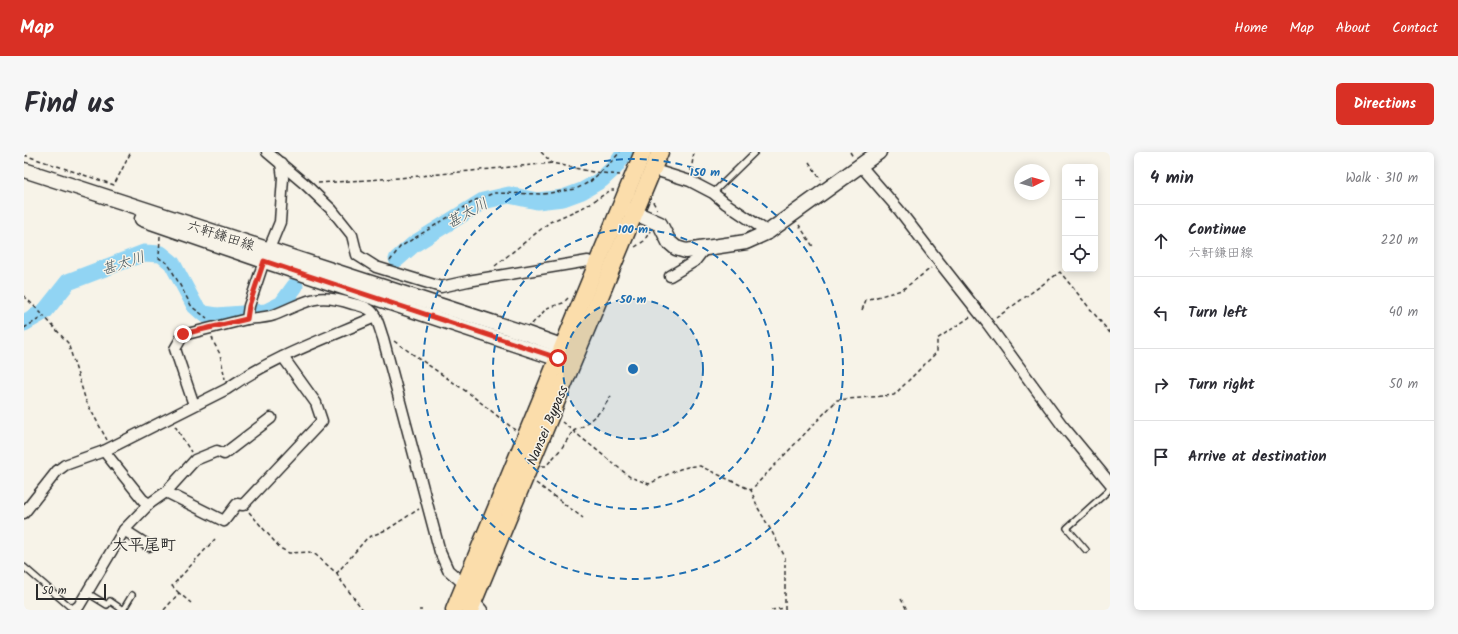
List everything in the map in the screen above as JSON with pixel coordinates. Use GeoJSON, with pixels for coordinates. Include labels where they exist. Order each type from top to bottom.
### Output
{"type":"FeatureCollection","features":[{"type":"Feature","properties":{"kind":"highway","name":"Nansei Bypass"},"geometry":{"type":"LineString","coordinates":[[628,209],[643,152]]}},
{"type":"Feature","properties":{"kind":"highway","name":"Nansei Bypass"},"geometry":{"type":"LineString","coordinates":[[454,610],[568,355],[628,209],[660,152]]}},
{"type":"Feature","properties":{"kind":"highway","name":"Nansei Bypass"},"geometry":{"type":"LineString","coordinates":[[475,607],[568,355]]}},
{"type":"Feature","properties":{"kind":"main road"},"geometry":{"type":"LineString","coordinates":[[628,209],[660,224],[669,242],[676,248],[686,251],[746,242],[768,232],[879,152]]}},
{"type":"Feature","properties":{"kind":"main road","name":"六軒鎌田線"},"geometry":{"type":"LineString","coordinates":[[24,170],[266,256]]}},
{"type":"Feature","properties":{"kind":"main road","name":"六軒鎌田線"},"geometry":{"type":"LineString","coordinates":[[24,178],[568,355]]}},
{"type":"Feature","properties":{"kind":"street"},"geometry":{"type":"LineString","coordinates":[[267,152],[306,185],[332,210],[352,235],[357,255],[376,267],[441,287],[468,281],[588,261]]}},
{"type":"Feature","properties":{"kind":"street"},"geometry":{"type":"LineString","coordinates":[[247,319],[249,306],[266,256],[280,222],[284,178],[281,163]]}},
{"type":"Feature","properties":{"kind":"street"},"geometry":{"type":"LineString","coordinates":[[861,166],[899,210],[987,323],[1062,425],[1110,484]]}},
{"type":"Feature","properties":{"kind":"street"},"geometry":{"type":"LineString","coordinates":[[661,172],[690,181],[713,193],[725,203],[768,232]]}},
{"type":"Feature","properties":{"kind":"street"},"geometry":{"type":"LineString","coordinates":[[670,276],[695,261],[705,248]]}},
{"type":"Feature","properties":{"kind":"street"},"geometry":{"type":"LineString","coordinates":[[194,405],[175,349],[183,334],[247,319],[274,315],[316,298],[338,299],[370,310],[375,317],[383,338],[429,505],[440,552],[448,570],[465,585],[475,607]]}},
{"type":"Feature","properties":{"kind":"street"},"geometry":{"type":"LineString","coordinates":[[24,513],[57,470],[65,464],[107,449],[227,389],[244,377],[283,357],[375,317]]}},
{"type":"Feature","properties":{"kind":"street"},"geometry":{"type":"LineString","coordinates":[[166,492],[224,521],[237,504],[243,505],[322,421],[316,404],[283,357]]}},
{"type":"Feature","properties":{"kind":"street"},"geometry":{"type":"LineString","coordinates":[[74,609],[79,606],[124,530],[149,504],[166,492],[195,460],[218,451],[224,454],[271,418]]}},
{"type":"Feature","properties":{"kind":"street"},"geometry":{"type":"LineString","coordinates":[[107,449],[143,500],[149,504]]}},
{"type":"Feature","properties":{"kind":"street"},"geometry":{"type":"LineString","coordinates":[[124,530],[149,546]]}},
{"type":"Feature","properties":{"kind":"lane"},"geometry":{"type":"LineString","coordinates":[[713,193],[755,152]]}},
{"type":"Feature","properties":{"kind":"lane"},"geometry":{"type":"LineString","coordinates":[[1086,550],[1067,528],[1108,491],[1110,484]]}},
{"type":"Feature","properties":{"kind":"lane"},"geometry":{"type":"LineString","coordinates":[[24,567],[47,588],[74,609]]}},
{"type":"Feature","properties":{"kind":"lane"},"geometry":{"type":"LineString","coordinates":[[86,592],[107,604],[110,601],[123,610],[132,595]]}},
{"type":"Feature","properties":{"kind":"path"},"geometry":{"type":"LineString","coordinates":[[24,156],[114,185],[131,152]]}},
{"type":"Feature","properties":{"kind":"path"},"geometry":{"type":"LineString","coordinates":[[541,152],[552,164]]}},
{"type":"Feature","properties":{"kind":"path"},"geometry":{"type":"LineString","coordinates":[[389,262],[400,247],[476,200],[494,193],[543,194],[576,189],[591,181],[620,152]]}},
{"type":"Feature","properties":{"kind":"path"},"geometry":{"type":"LineString","coordinates":[[690,181],[694,152]]}},
{"type":"Feature","properties":{"kind":"path"},"geometry":{"type":"LineString","coordinates":[[808,162],[828,190]]}},
{"type":"Feature","properties":{"kind":"path"},"geometry":{"type":"LineString","coordinates":[[306,185],[310,183],[399,178],[552,164],[614,174]]}},
{"type":"Feature","properties":{"kind":"path"},"geometry":{"type":"LineString","coordinates":[[490,269],[501,262],[550,222],[586,206],[611,190],[618,190]]}},
{"type":"Feature","properties":{"kind":"path"},"geometry":{"type":"LineString","coordinates":[[792,215],[814,248]]}},
{"type":"Feature","properties":{"kind":"path"},"geometry":{"type":"LineString","coordinates":[[160,236],[158,250],[159,258],[167,262],[192,307],[207,318],[214,343],[220,354],[227,389]]}},
{"type":"Feature","properties":{"kind":"path"},"geometry":{"type":"LineString","coordinates":[[862,310],[866,300],[902,290],[939,262]]}},
{"type":"Feature","properties":{"kind":"path"},"geometry":{"type":"LineString","coordinates":[[987,323],[1002,314],[1060,272],[1110,333]]}},
{"type":"Feature","properties":{"kind":"path"},"geometry":{"type":"LineString","coordinates":[[24,296],[44,316],[68,344],[86,401],[107,449]]}},
{"type":"Feature","properties":{"kind":"path"},"geometry":{"type":"LineString","coordinates":[[751,490],[837,400],[894,395],[937,352],[937,339],[969,318],[977,310]]}},
{"type":"Feature","properties":{"kind":"path"},"geometry":{"type":"LineString","coordinates":[[24,328],[44,316]]}},
{"type":"Feature","properties":{"kind":"path"},"geometry":{"type":"LineString","coordinates":[[383,338],[393,340],[470,394],[519,433]]}},
{"type":"Feature","properties":{"kind":"path"},"geometry":{"type":"LineString","coordinates":[[540,466],[546,466],[561,449],[573,431],[582,427],[601,411],[610,396]]}},
{"type":"Feature","properties":{"kind":"path"},"geometry":{"type":"LineString","coordinates":[[170,417],[195,460]]}},
{"type":"Feature","properties":{"kind":"path"},"geometry":{"type":"LineString","coordinates":[[558,419],[630,477],[649,484],[685,466],[693,465],[700,466],[751,490],[758,508],[785,557],[785,609],[771,610]]}},
{"type":"Feature","properties":{"kind":"path"},"geometry":{"type":"LineString","coordinates":[[533,481],[556,496],[583,518]]}},
{"type":"Feature","properties":{"kind":"path"},"geometry":{"type":"LineString","coordinates":[[243,505],[280,548],[289,553],[309,552],[316,555],[337,573],[339,578],[363,610]]}},
{"type":"Feature","properties":{"kind":"path"},"geometry":{"type":"LineString","coordinates":[[337,573],[367,538],[388,529],[421,508],[429,505]]}},
{"type":"Feature","properties":{"kind":"path"},"geometry":{"type":"LineString","coordinates":[[191,603],[172,586],[215,539]]}},
{"type":"Feature","properties":{"kind":"path"},"geometry":{"type":"LineString","coordinates":[[164,610],[179,593]]}},
{"type":"Feature","properties":{"kind":"path"},"geometry":{"type":"LineString","coordinates":[[901,599],[907,610]]}},
{"type":"Feature","properties":{"kind":"waterway","name":"甚太川"},"geometry":{"type":"LineString","coordinates":[[397,259],[414,244],[483,201],[509,195],[537,201],[563,198],[582,191],[601,180],[615,167],[625,152]]}},
{"type":"Feature","properties":{"kind":"waterway","name":"甚太川"},"geometry":{"type":"LineString","coordinates":[[24,323],[45,311],[68,282],[144,253],[161,254],[172,263],[195,306],[204,314],[217,316],[266,312],[282,304],[295,286]]}},
{"type":"Feature","properties":{"kind":"district","name":"大平尾町"},"geometry":{"type":"Point","coordinates":[144,544]}},
{"type":"Feature","properties":{"kind":"route"},"geometry":{"type":"LineString","coordinates":[[183,334],[247,319],[249,306],[264,261],[558,358]]}}]}
